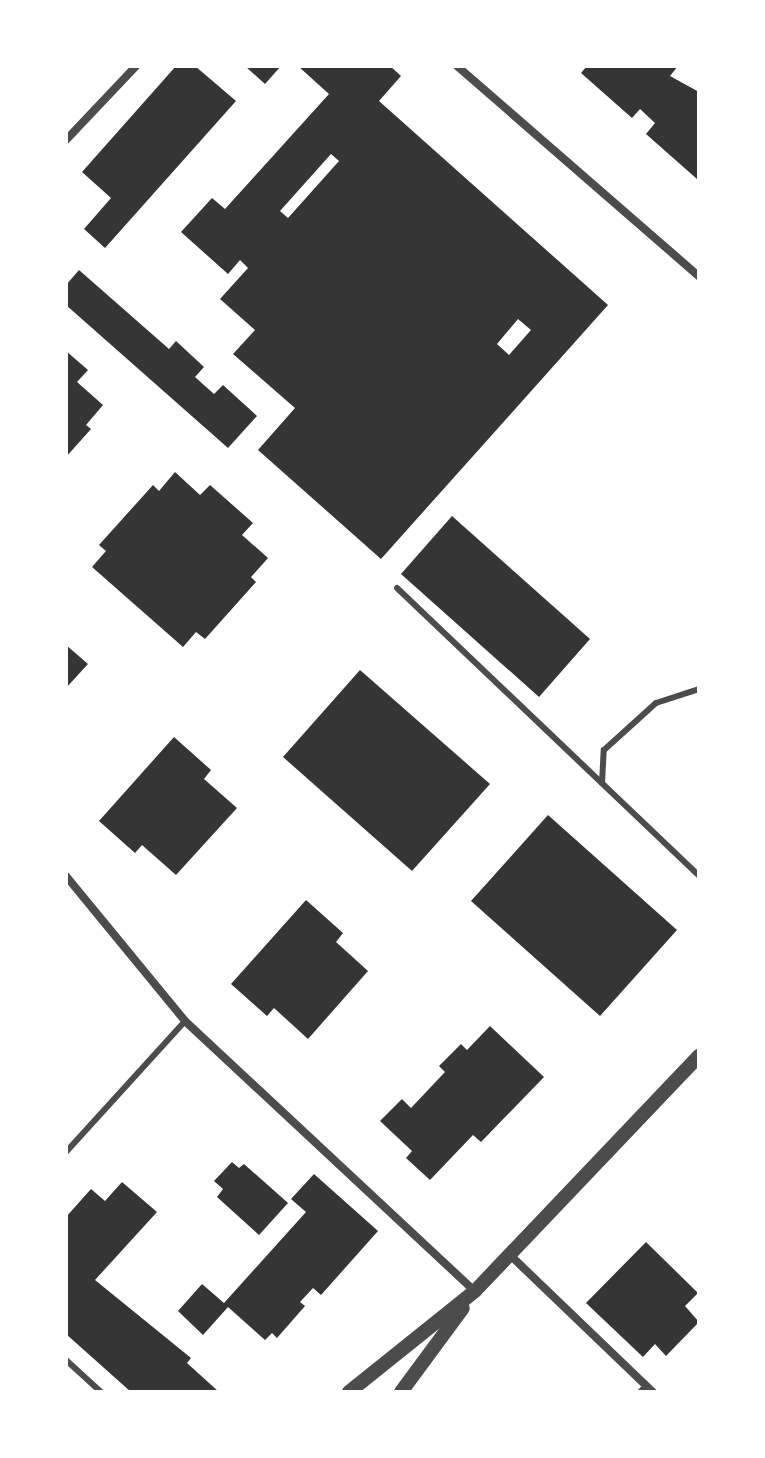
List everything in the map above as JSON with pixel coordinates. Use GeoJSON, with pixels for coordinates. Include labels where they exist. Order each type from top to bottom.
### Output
{"type":"FeatureCollection","features":[{"type":"Feature","properties":{"kind":"street"},"geometry":{"type":"LineString","coordinates":[[66,140],[136,66]]}},
{"type":"Feature","properties":{"kind":"street"},"geometry":{"type":"LineString","coordinates":[[457,66],[699,276]]}},
{"type":"Feature","properties":{"kind":"street"},"geometry":{"type":"LineString","coordinates":[[66,876],[185,1021],[475,1291]]}},
{"type":"Feature","properties":{"kind":"street"},"geometry":{"type":"LineString","coordinates":[[349,1392],[475,1291],[699,1056]]}},
{"type":"Feature","properties":{"kind":"street"},"geometry":{"type":"LineString","coordinates":[[510,1255],[646,1390]]}},
{"type":"Feature","properties":{"kind":"street"},"geometry":{"type":"LineString","coordinates":[[401,1392],[475,1291]]}},
{"type":"Feature","properties":{"kind":"lane"},"geometry":{"type":"LineString","coordinates":[[397,588],[699,876]]}},
{"type":"Feature","properties":{"kind":"lane"},"geometry":{"type":"LineString","coordinates":[[602,783],[604,750],[656,703],[699,689]]}},
{"type":"Feature","properties":{"kind":"lane"},"geometry":{"type":"LineString","coordinates":[[66,1152],[185,1021]]}},
{"type":"Feature","properties":{"kind":"lane"},"geometry":{"type":"LineString","coordinates":[[66,1360],[101,1392]]}},
{"type":"Feature","properties":{"kind":"building"},"geometry":{"type":"Polygon","coordinates":[[[176,66],[195,66],[236,101],[105,248],[84,229],[111,198],[82,172],[176,66]]]}},
{"type":"Feature","properties":{"kind":"building"},"geometry":{"type":"Polygon","coordinates":[[[245,66],[281,66],[265,84],[245,66]]]}},
{"type":"Feature","properties":{"kind":"building"},"geometry":{"type":"Polygon","coordinates":[[[298,66],[390,66],[401,76],[379,101],[608,305],[381,559],[258,450],[295,408],[233,354],[255,330],[220,299],[248,268],[240,260],[228,274],[181,232],[212,198],[225,209],[329,94],[298,66]],[[331,154],[280,211],[288,218],[339,161],[331,154]],[[518,319],[497,344],[509,355],[531,330],[518,319]]]}},
{"type":"Feature","properties":{"kind":"building"},"geometry":{"type":"Polygon","coordinates":[[[587,66],[678,66],[670,76],[699,92],[697,179],[646,134],[655,123],[640,109],[632,118],[581,73],[587,66]]]}},
{"type":"Feature","properties":{"kind":"building"},"geometry":{"type":"Polygon","coordinates":[[[79,270],[169,349],[176,341],[204,367],[195,377],[214,394],[223,385],[257,416],[228,448],[66,305],[66,285],[79,270]]]}},
{"type":"Feature","properties":{"kind":"building"},"geometry":{"type":"Polygon","coordinates":[[[66,351],[88,370],[77,382],[103,405],[86,425],[91,429],[66,457],[66,351]]]}},
{"type":"Feature","properties":{"kind":"building"},"geometry":{"type":"Polygon","coordinates":[[[175,472],[200,495],[210,485],[253,523],[242,535],[268,558],[251,577],[256,582],[205,639],[196,632],[183,647],[92,567],[106,551],[99,545],[153,485],[159,491],[175,472]]]}},
{"type":"Feature","properties":{"kind":"building"},"geometry":{"type":"Polygon","coordinates":[[[452,516],[590,639],[539,697],[401,574],[452,516]]]}},
{"type":"Feature","properties":{"kind":"building"},"geometry":{"type":"Polygon","coordinates":[[[66,645],[88,664],[66,688],[66,645]]]}},
{"type":"Feature","properties":{"kind":"building"},"geometry":{"type":"Polygon","coordinates":[[[360,670],[490,784],[412,871],[283,757],[360,670]]]}},
{"type":"Feature","properties":{"kind":"building"},"geometry":{"type":"Polygon","coordinates":[[[174,737],[211,770],[204,779],[237,808],[176,875],[142,845],[135,853],[99,821],[174,737]]]}},
{"type":"Feature","properties":{"kind":"building"},"geometry":{"type":"Polygon","coordinates":[[[548,815],[677,930],[600,1016],[471,901],[548,815]]]}},
{"type":"Feature","properties":{"kind":"building"},"geometry":{"type":"Polygon","coordinates":[[[306,900],[343,933],[336,942],[368,971],[308,1039],[274,1008],[267,1016],[231,984],[306,900]]]}},
{"type":"Feature","properties":{"kind":"building"},"geometry":{"type":"Polygon","coordinates":[[[490,1026],[544,1077],[481,1142],[473,1135],[430,1180],[406,1158],[412,1151],[380,1121],[402,1099],[411,1108],[445,1072],[439,1066],[461,1044],[467,1050],[490,1026]]]}},
{"type":"Feature","properties":{"kind":"building"},"geometry":{"type":"Polygon","coordinates":[[[232,1162],[239,1168],[244,1164],[288,1203],[259,1235],[217,1197],[223,1189],[214,1181],[232,1162]]]}},
{"type":"Feature","properties":{"kind":"building"},"geometry":{"type":"Polygon","coordinates":[[[314,1174],[378,1231],[321,1295],[313,1288],[300,1302],[305,1306],[277,1338],[272,1333],[265,1340],[228,1307],[203,1335],[178,1311],[202,1284],[224,1303],[306,1212],[291,1199],[314,1174]]]}},
{"type":"Feature","properties":{"kind":"building"},"geometry":{"type":"Polygon","coordinates":[[[122,1182],[157,1212],[95,1280],[191,1358],[187,1363],[219,1392],[131,1392],[66,1334],[66,1217],[91,1189],[105,1201],[122,1182]]]}},
{"type":"Feature","properties":{"kind":"building"},"geometry":{"type":"Polygon","coordinates":[[[646,1242],[698,1293],[685,1306],[699,1322],[666,1356],[655,1344],[643,1357],[586,1303],[646,1242]]]}}]}
